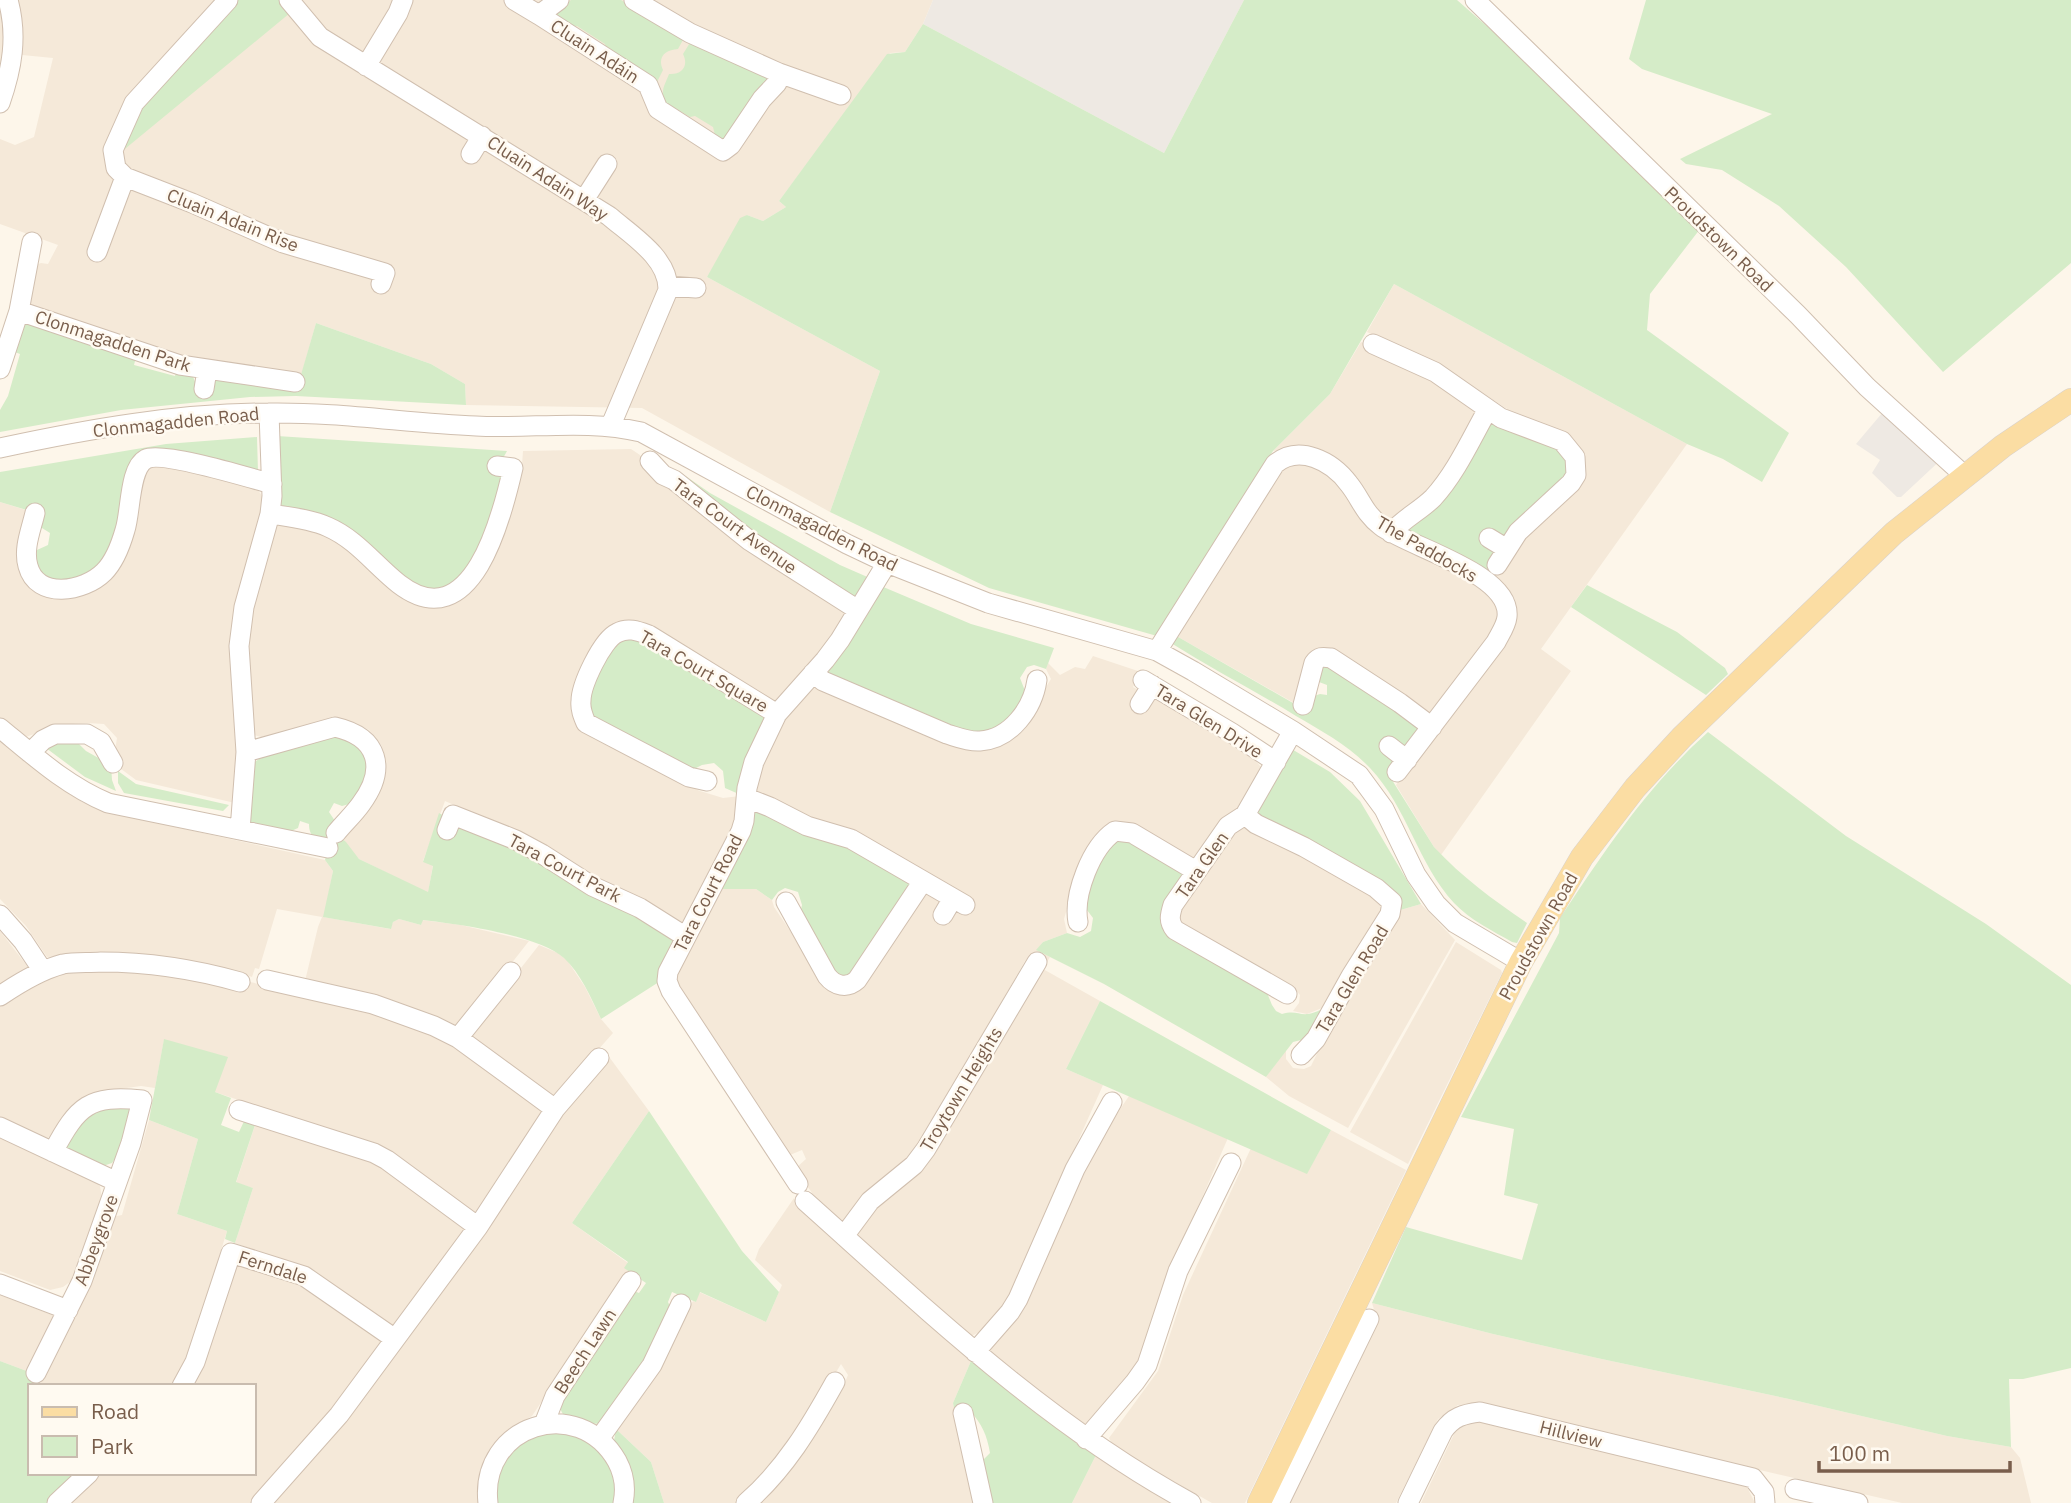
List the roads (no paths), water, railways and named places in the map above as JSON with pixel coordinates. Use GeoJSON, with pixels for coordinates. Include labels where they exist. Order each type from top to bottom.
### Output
{"type":"FeatureCollection","features":[{"type":"Feature","properties":{"kind":"main road","name":"Proudstown Road"},"geometry":{"type":"LineString","coordinates":[[1259,1503],[1329,1378],[1521,962],[1583,857],[1643,779],[1682,737],[1894,533],[2003,446],[2071,400]]}},
{"type":"Feature","properties":{"kind":"street"},"geometry":{"type":"LineString","coordinates":[[0,103],[12,60],[14,37],[8,0]]}},
{"type":"Feature","properties":{"kind":"street"},"geometry":{"type":"LineString","coordinates":[[97,252],[121,173],[113,150],[134,103],[228,0]]}},
{"type":"Feature","properties":{"kind":"street","name":"Cluain Adain Way"},"geometry":{"type":"LineString","coordinates":[[289,0],[320,37],[609,216],[641,243],[664,268],[668,286]]}},
{"type":"Feature","properties":{"kind":"street"},"geometry":{"type":"LineString","coordinates":[[366,66],[403,0]]}},
{"type":"Feature","properties":{"kind":"street"},"geometry":{"type":"LineString","coordinates":[[514,0],[540,15]]}},
{"type":"Feature","properties":{"kind":"street","name":"Cluain Adáin"},"geometry":{"type":"LineString","coordinates":[[559,0],[540,15],[648,85],[658,109],[723,151],[731,145],[762,99],[777,83],[779,73]]}},
{"type":"Feature","properties":{"kind":"street"},"geometry":{"type":"LineString","coordinates":[[635,0],[690,33],[779,73],[841,95]]}},
{"type":"Feature","properties":{"kind":"street","name":"Proudstown Road"},"geometry":{"type":"LineString","coordinates":[[1475,0],[1798,315],[1867,387],[1965,476]]}},
{"type":"Feature","properties":{"kind":"street"},"geometry":{"type":"LineString","coordinates":[[471,153],[482,136]]}},
{"type":"Feature","properties":{"kind":"street"},"geometry":{"type":"LineString","coordinates":[[584,200],[607,164]]}},
{"type":"Feature","properties":{"kind":"street","name":"Cluain Adain Rise"},"geometry":{"type":"LineString","coordinates":[[121,173],[283,243],[385,273],[382,284]]}},
{"type":"Feature","properties":{"kind":"street","name":"Clonmagadden Park"},"geometry":{"type":"LineString","coordinates":[[0,369],[36,253]]}},
{"type":"Feature","properties":{"kind":"street"},"geometry":{"type":"LineString","coordinates":[[611,425],[668,286],[696,288]]}},
{"type":"Feature","properties":{"kind":"street","name":"Clonmagadden Park"},"geometry":{"type":"LineString","coordinates":[[19,311],[180,365],[205,379],[295,382]]}},
{"type":"Feature","properties":{"kind":"street"},"geometry":{"type":"LineString","coordinates":[[1373,344],[1397,345],[1488,410],[1562,441],[1575,457],[1576,475],[1571,483],[1531,518],[1502,557],[1489,538]]}},
{"type":"Feature","properties":{"kind":"street"},"geometry":{"type":"LineString","coordinates":[[1391,533],[1402,521],[1424,507],[1445,484],[1488,410]]}},
{"type":"Feature","properties":{"kind":"street"},"geometry":{"type":"LineString","coordinates":[[240,831],[246,752],[240,628],[270,514],[272,484],[269,413]]}},
{"type":"Feature","properties":{"kind":"street","name":"Clonmagadden Road"},"geometry":{"type":"LineString","coordinates":[[0,448],[133,424],[211,415],[269,413],[330,414],[479,426],[611,425],[641,432],[887,563],[988,603],[1157,651],[1293,732],[1359,775],[1384,809],[1416,875],[1436,904],[1455,923],[1521,962]]}},
{"type":"Feature","properties":{"kind":"street","name":"The Paddocks"},"geometry":{"type":"LineString","coordinates":[[1157,651],[1273,468],[1284,457],[1294,453],[1306,455],[1335,470],[1349,484],[1361,507],[1391,533],[1475,574],[1502,596],[1506,607],[1507,617],[1496,642],[1402,766],[1389,746]]}},
{"type":"Feature","properties":{"kind":"street"},"geometry":{"type":"LineString","coordinates":[[35,513],[26,554],[28,568],[36,580],[47,588],[64,590],[80,587],[97,578],[115,557],[126,528],[135,477],[139,465],[145,459],[172,458],[272,484]]}},
{"type":"Feature","properties":{"kind":"street","name":"Tara Court Avenue"},"geometry":{"type":"LineString","coordinates":[[650,461],[663,475],[674,480],[750,541],[858,610]]}},
{"type":"Feature","properties":{"kind":"street"},"geometry":{"type":"LineString","coordinates":[[270,514],[328,527],[356,545],[401,585],[432,598],[447,596],[459,589],[479,566],[501,520],[513,468],[497,467]]}},
{"type":"Feature","properties":{"kind":"street","name":"Tara Court Road"},"geometry":{"type":"LineString","coordinates":[[844,1236],[801,1192],[667,981],[668,972],[741,831],[754,762],[777,714],[840,640],[887,563]]}},
{"type":"Feature","properties":{"kind":"street","name":"Tara Court Square"},"geometry":{"type":"LineString","coordinates":[[707,781],[689,777],[586,723],[580,702],[582,690],[606,642],[626,629],[649,635],[777,714]]}},
{"type":"Feature","properties":{"kind":"street"},"geometry":{"type":"LineString","coordinates":[[1312,695],[1314,663],[1317,658],[1331,658],[1432,727]]}},
{"type":"Feature","properties":{"kind":"street"},"geometry":{"type":"LineString","coordinates":[[813,673],[823,681],[947,734],[979,742],[996,737],[1016,723],[1032,698],[1037,680]]}},
{"type":"Feature","properties":{"kind":"street","name":"Tara Glen Drive"},"geometry":{"type":"LineString","coordinates":[[1140,704],[1147,682],[1276,762]]}},
{"type":"Feature","properties":{"kind":"street"},"geometry":{"type":"LineString","coordinates":[[0,728],[66,782],[87,794],[108,803],[240,831],[332,841],[360,805],[375,775],[376,761],[372,748],[350,730],[335,727],[246,752]]}},
{"type":"Feature","properties":{"kind":"street","name":"Tara Glen"},"geometry":{"type":"LineString","coordinates":[[1287,994],[1175,930],[1170,924],[1173,905],[1228,826],[1245,815],[1293,732]]}},
{"type":"Feature","properties":{"kind":"street"},"geometry":{"type":"LineString","coordinates":[[30,753],[43,740],[55,734],[87,733],[101,742],[113,763]]}},
{"type":"Feature","properties":{"kind":"street"},"geometry":{"type":"LineString","coordinates":[[747,798],[807,826],[851,839],[923,881],[954,906]]}},
{"type":"Feature","properties":{"kind":"street","name":"Tara Court Park"},"geometry":{"type":"LineString","coordinates":[[447,830],[453,815],[516,840],[592,886],[640,908],[686,937]]}},
{"type":"Feature","properties":{"kind":"street","name":"Tara Glen Road"},"geometry":{"type":"LineString","coordinates":[[1245,815],[1256,824],[1304,846],[1376,888],[1392,902],[1390,914],[1316,1039],[1301,1055]]}},
{"type":"Feature","properties":{"kind":"street"},"geometry":{"type":"LineString","coordinates":[[1078,922],[1076,903],[1081,884],[1104,841],[1115,831],[1132,833],[1196,872]]}},
{"type":"Feature","properties":{"kind":"street"},"geometry":{"type":"LineString","coordinates":[[786,902],[831,981],[839,985],[852,985],[923,881]]}},
{"type":"Feature","properties":{"kind":"street"},"geometry":{"type":"LineString","coordinates":[[0,915],[23,941],[43,971]]}},
{"type":"Feature","properties":{"kind":"street"},"geometry":{"type":"LineString","coordinates":[[0,996],[43,971],[64,964],[123,962],[205,972],[240,982]]}},
{"type":"Feature","properties":{"kind":"street","name":"Troytown Heights"},"geometry":{"type":"LineString","coordinates":[[844,1236],[870,1201],[914,1165],[926,1149],[1037,962]]}},
{"type":"Feature","properties":{"kind":"street"},"geometry":{"type":"LineString","coordinates":[[458,1038],[511,972]]}},
{"type":"Feature","properties":{"kind":"street"},"geometry":{"type":"LineString","coordinates":[[267,980],[373,1004],[434,1026],[458,1038],[555,1109]]}},
{"type":"Feature","properties":{"kind":"street"},"geometry":{"type":"LineString","coordinates":[[261,1503],[339,1415],[478,1227],[555,1109],[599,1058]]}},
{"type":"Feature","properties":{"kind":"street","name":"Abbeygrove"},"geometry":{"type":"LineString","coordinates":[[36,1373],[82,1281],[142,1100],[105,1098],[91,1104],[72,1119],[53,1152]]}},
{"type":"Feature","properties":{"kind":"street"},"geometry":{"type":"LineString","coordinates":[[975,1352],[1018,1299],[1075,1169],[1112,1102]]}},
{"type":"Feature","properties":{"kind":"street"},"geometry":{"type":"LineString","coordinates":[[239,1110],[374,1153],[478,1227]]}},
{"type":"Feature","properties":{"kind":"street"},"geometry":{"type":"LineString","coordinates":[[0,1127],[117,1182]]}},
{"type":"Feature","properties":{"kind":"street"},"geometry":{"type":"LineString","coordinates":[[1086,1438],[1135,1382],[1146,1365],[1178,1271],[1231,1163]]}},
{"type":"Feature","properties":{"kind":"street"},"geometry":{"type":"LineString","coordinates":[[844,1236],[1021,1391],[1146,1479],[1191,1503]]}},
{"type":"Feature","properties":{"kind":"street","name":"Ferndale"},"geometry":{"type":"LineString","coordinates":[[182,1384],[195,1362],[231,1253],[304,1276],[395,1339]]}},
{"type":"Feature","properties":{"kind":"street","name":"Beech Lawn"},"geometry":{"type":"LineString","coordinates":[[544,1424],[555,1396],[631,1281]]}},
{"type":"Feature","properties":{"kind":"street"},"geometry":{"type":"LineString","coordinates":[[0,1284],[68,1310]]}},
{"type":"Feature","properties":{"kind":"street"},"geometry":{"type":"LineString","coordinates":[[599,1439],[652,1365],[681,1304]]}},
{"type":"Feature","properties":{"kind":"street"},"geometry":{"type":"LineString","coordinates":[[1279,1503],[1329,1378],[1369,1319]]}},
{"type":"Feature","properties":{"kind":"street"},"geometry":{"type":"LineString","coordinates":[[746,1503],[793,1454],[835,1382]]}},
{"type":"Feature","properties":{"kind":"street","name":"Hillview"},"geometry":{"type":"LineString","coordinates":[[1408,1503],[1450,1421],[1462,1415],[1480,1412],[1753,1478],[1764,1492],[1765,1503]]}},
{"type":"Feature","properties":{"kind":"street"},"geometry":{"type":"LineString","coordinates":[[963,1413],[983,1503]]}},
{"type":"Feature","properties":{"kind":"street"},"geometry":{"type":"LineString","coordinates":[[488,1503],[490,1472],[497,1456],[512,1439],[544,1424],[577,1427],[599,1439],[610,1450],[620,1467],[624,1483],[623,1503]]}},
{"type":"Feature","properties":{"kind":"street"},"geometry":{"type":"LineString","coordinates":[[57,1503],[87,1475]]}},
{"type":"Feature","properties":{"kind":"street"},"geometry":{"type":"LineString","coordinates":[[1795,1489],[1858,1503]]}}]}
